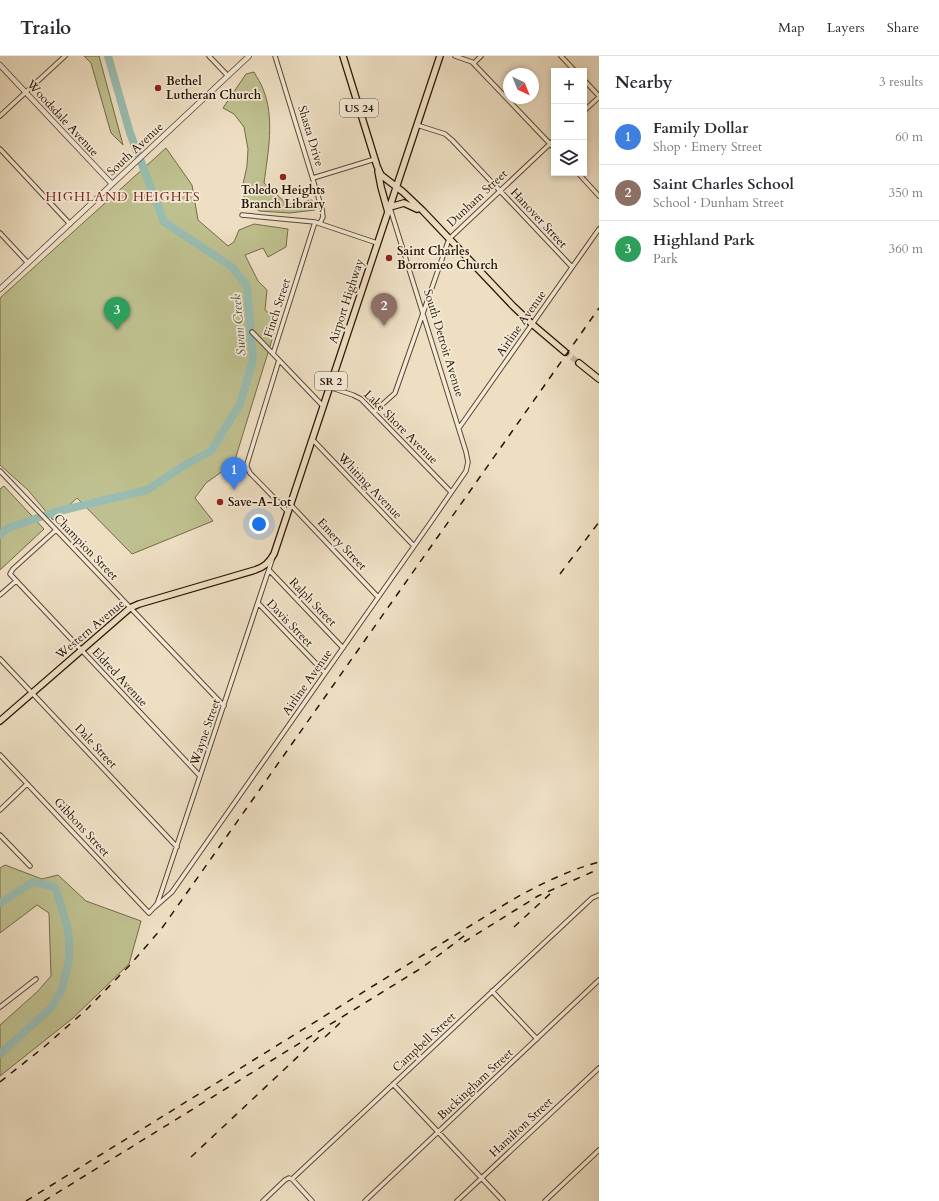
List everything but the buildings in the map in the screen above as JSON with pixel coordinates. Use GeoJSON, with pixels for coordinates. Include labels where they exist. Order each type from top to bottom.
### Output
{"type":"FeatureCollection","features":[{"type":"Feature","properties":{"kind":"main road","name":"US 24"},"geometry":{"type":"LineString","coordinates":[[342,56],[378,169],[385,179],[423,211],[513,306],[565,352]]}},
{"type":"Feature","properties":{"kind":"main road","name":"Airport Highway"},"geometry":{"type":"LineString","coordinates":[[274,554],[440,56]]}},
{"type":"Feature","properties":{"kind":"main road"},"geometry":{"type":"LineString","coordinates":[[378,169],[381,187],[389,210],[404,203],[423,211]]}},
{"type":"Feature","properties":{"kind":"main road"},"geometry":{"type":"LineString","coordinates":[[579,363],[599,379]]}},
{"type":"Feature","properties":{"kind":"main road","name":"Western Avenue"},"geometry":{"type":"LineString","coordinates":[[0,721],[130,608],[139,604],[258,569],[269,562],[274,554]]}},
{"type":"Feature","properties":{"kind":"street"},"geometry":{"type":"LineString","coordinates":[[0,116],[65,56]]}},
{"type":"Feature","properties":{"kind":"street"},"geometry":{"type":"LineString","coordinates":[[209,56],[228,76]]}},
{"type":"Feature","properties":{"kind":"street","name":"South Avenue"},"geometry":{"type":"LineString","coordinates":[[0,289],[249,56]]}},
{"type":"Feature","properties":{"kind":"street","name":"Shasta Drive"},"geometry":{"type":"LineString","coordinates":[[275,56],[322,209],[320,223]]}},
{"type":"Feature","properties":{"kind":"street"},"geometry":{"type":"LineString","coordinates":[[455,56],[474,63],[550,144]]}},
{"type":"Feature","properties":{"kind":"street"},"geometry":{"type":"LineString","coordinates":[[474,63],[482,56]]}},
{"type":"Feature","properties":{"kind":"street"},"geometry":{"type":"LineString","coordinates":[[561,56],[572,68]]}},
{"type":"Feature","properties":{"kind":"street","name":"Woodsdale Avenue"},"geometry":{"type":"LineString","coordinates":[[0,65],[112,184]]}},
{"type":"Feature","properties":{"kind":"street"},"geometry":{"type":"LineString","coordinates":[[587,83],[599,96],[587,108]]}},
{"type":"Feature","properties":{"kind":"street","name":"Hanover Street"},"geometry":{"type":"LineString","coordinates":[[417,125],[445,134],[452,140],[572,267]]}},
{"type":"Feature","properties":{"kind":"street","name":"Dunham Street"},"geometry":{"type":"LineString","coordinates":[[374,412],[395,393],[422,312],[449,239],[550,144]]}},
{"type":"Feature","properties":{"kind":"street"},"geometry":{"type":"LineString","coordinates":[[0,149],[70,224]]}},
{"type":"Feature","properties":{"kind":"street"},"geometry":{"type":"LineString","coordinates":[[313,178],[375,159]]}},
{"type":"Feature","properties":{"kind":"street"},"geometry":{"type":"LineString","coordinates":[[581,176],[599,196]]}},
{"type":"Feature","properties":{"kind":"street","name":"South Detroit Avenue"},"geometry":{"type":"LineString","coordinates":[[389,210],[459,428],[468,462]]}},
{"type":"Feature","properties":{"kind":"street"},"geometry":{"type":"LineString","coordinates":[[242,215],[320,223],[377,243]]}},
{"type":"Feature","properties":{"kind":"street","name":"Finch Street"},"geometry":{"type":"LineString","coordinates":[[315,222],[272,354],[323,406]]}},
{"type":"Feature","properties":{"kind":"street","name":"Airline Avenue"},"geometry":{"type":"LineString","coordinates":[[459,428],[599,229]]}},
{"type":"Feature","properties":{"kind":"street"},"geometry":{"type":"LineString","coordinates":[[0,233],[28,263]]}},
{"type":"Feature","properties":{"kind":"street"},"geometry":{"type":"LineString","coordinates":[[252,332],[272,354]]}},
{"type":"Feature","properties":{"kind":"street"},"geometry":{"type":"LineString","coordinates":[[279,360],[247,467],[254,477],[288,512]]}},
{"type":"Feature","properties":{"kind":"street","name":"Lake Shore Avenue"},"geometry":{"type":"LineString","coordinates":[[329,387],[360,398],[451,492]]}},
{"type":"Feature","properties":{"kind":"street","name":"Whiting Avenue"},"geometry":{"type":"LineString","coordinates":[[312,439],[414,546]]}},
{"type":"Feature","properties":{"kind":"street","name":"Airline Avenue"},"geometry":{"type":"LineString","coordinates":[[155,907],[172,892],[466,471],[468,462]]}},
{"type":"Feature","properties":{"kind":"street","name":"Champion Street"},"geometry":{"type":"LineString","coordinates":[[0,471],[224,706]]}},
{"type":"Feature","properties":{"kind":"street","name":"Emery Street"},"geometry":{"type":"LineString","coordinates":[[290,504],[378,597]]}},
{"type":"Feature","properties":{"kind":"street","name":"Eldred Avenue"},"geometry":{"type":"LineString","coordinates":[[56,530],[13,568],[10,574],[200,776]]}},
{"type":"Feature","properties":{"kind":"street","name":"Wayne Street"},"geometry":{"type":"LineString","coordinates":[[150,913],[155,907],[160,896],[177,847],[274,554]]}},
{"type":"Feature","properties":{"kind":"street","name":"Ralph Street"},"geometry":{"type":"LineString","coordinates":[[269,570],[343,648]]}},
{"type":"Feature","properties":{"kind":"street"},"geometry":{"type":"LineString","coordinates":[[0,595],[16,580]]}},
{"type":"Feature","properties":{"kind":"street","name":"Davis Street"},"geometry":{"type":"LineString","coordinates":[[258,603],[325,673]]}},
{"type":"Feature","properties":{"kind":"street","name":"Dale Street"},"geometry":{"type":"LineString","coordinates":[[0,659],[177,847]]}},
{"type":"Feature","properties":{"kind":"street","name":"Gibbons Street"},"geometry":{"type":"LineString","coordinates":[[0,755],[150,913]]}},
{"type":"Feature","properties":{"kind":"street"},"geometry":{"type":"LineString","coordinates":[[0,810],[27,784]]}},
{"type":"Feature","properties":{"kind":"street"},"geometry":{"type":"LineString","coordinates":[[0,835],[30,866]]}},
{"type":"Feature","properties":{"kind":"street","name":"Campbell Street"},"geometry":{"type":"LineString","coordinates":[[263,1201],[285,1180],[289,1178],[292,1179],[592,898],[599,895]]}},
{"type":"Feature","properties":{"kind":"street"},"geometry":{"type":"LineString","coordinates":[[0,1007],[36,979]]}},
{"type":"Feature","properties":{"kind":"street","name":"Buckingham Street"},"geometry":{"type":"LineString","coordinates":[[365,1201],[599,980]]}},
{"type":"Feature","properties":{"kind":"street"},"geometry":{"type":"LineString","coordinates":[[492,991],[537,1039]]}},
{"type":"Feature","properties":{"kind":"street","name":"Hamilton Street"},"geometry":{"type":"LineString","coordinates":[[457,1201],[599,1068]]}},
{"type":"Feature","properties":{"kind":"street"},"geometry":{"type":"LineString","coordinates":[[393,1084],[503,1201]]}},
{"type":"Feature","properties":{"kind":"street"},"geometry":{"type":"LineString","coordinates":[[545,1201],[599,1150]]}},
{"type":"Feature","properties":{"kind":"street"},"geometry":{"type":"LineString","coordinates":[[292,1179],[312,1201]]}},
{"type":"Feature","properties":{"kind":"green space"},"geometry":{"type":"Polygon","coordinates":[[[84,56],[99,56],[123,145],[111,133],[91,63],[84,56]]]}},
{"type":"Feature","properties":{"kind":"green space"},"geometry":{"type":"Polygon","coordinates":[[[254,72],[263,89],[269,112],[270,136],[264,183],[287,204],[312,200],[315,210],[290,213],[259,211],[244,197],[243,184],[247,166],[248,149],[244,127],[234,114],[223,108],[246,74],[254,72]]]}},
{"type":"Feature","properties":{"kind":"green space"},"geometry":{"type":"Polygon","coordinates":[[[166,148],[192,185],[198,220],[228,246],[234,242],[239,230],[254,224],[288,229],[286,247],[268,257],[263,248],[245,255],[258,281],[267,290],[265,310],[278,320],[234,463],[206,483],[195,498],[213,521],[132,554],[77,498],[53,520],[28,490],[0,465],[0,298],[166,148]]]}},
{"type":"Feature","properties":{"kind":"green space"},"geometry":{"type":"Polygon","coordinates":[[[4,486],[44,529],[0,570],[0,489],[4,486]]]}},
{"type":"Feature","properties":{"kind":"green space"},"geometry":{"type":"Polygon","coordinates":[[[5,865],[42,879],[58,875],[86,901],[141,921],[129,964],[73,1018],[0,1076],[0,1025],[38,991],[51,976],[49,913],[37,905],[0,933],[0,868],[5,865]]]}},
{"type":"Feature","properties":{"kind":"waterway","name":"Swan Creek"},"geometry":{"type":"LineString","coordinates":[[0,535],[8,528],[55,512],[147,490],[185,465],[211,451],[240,404],[253,360],[247,286],[232,267],[164,222],[130,133],[108,56]]}},
{"type":"Feature","properties":{"kind":"waterway","name":"Swan Creek"},"geometry":{"type":"LineString","coordinates":[[0,903],[33,882],[55,887],[67,925],[69,940],[69,960],[62,989],[51,1008],[0,1054]]}},
{"type":"Feature","properties":{"kind":"tunnel"},"geometry":{"type":"LineString","coordinates":[[565,352],[579,363]]}},
{"type":"Feature","properties":{"kind":"railway"},"geometry":{"type":"LineString","coordinates":[[0,1082],[44,1047],[86,1010],[129,966],[162,928],[599,308]]}},
{"type":"Feature","properties":{"kind":"railway"},"geometry":{"type":"LineString","coordinates":[[560,574],[599,522]]}},
{"type":"Feature","properties":{"kind":"railway"},"geometry":{"type":"LineString","coordinates":[[26,1201],[507,903],[552,880],[599,862]]}},
{"type":"Feature","properties":{"kind":"railway"},"geometry":{"type":"LineString","coordinates":[[464,942],[538,896],[599,869]]}},
{"type":"Feature","properties":{"kind":"railway"},"geometry":{"type":"LineString","coordinates":[[514,927],[551,893]]}},
{"type":"Feature","properties":{"kind":"railway"},"geometry":{"type":"LineString","coordinates":[[44,1201],[423,967],[468,933]]}},
{"type":"Feature","properties":{"kind":"railway"},"geometry":{"type":"LineString","coordinates":[[325,1037],[340,1023]]}},
{"type":"Feature","properties":{"kind":"railway"},"geometry":{"type":"LineString","coordinates":[[191,1157],[322,1034]]}},
{"type":"Feature","properties":{"kind":"place","name":"Bethel Lutheran Church"},"geometry":{"type":"Point","coordinates":[158,88]}},
{"type":"Feature","properties":{"kind":"place","name":"Toledo Heights Branch Library"},"geometry":{"type":"Point","coordinates":[283,177]}},
{"type":"Feature","properties":{"kind":"place","name":"Saint Charles Borromeo Church"},"geometry":{"type":"Point","coordinates":[389,258]}},
{"type":"Feature","properties":{"kind":"place","name":"Saint Charles School"},"geometry":{"type":"Point","coordinates":[384,326]}},
{"type":"Feature","properties":{"kind":"place","name":"Highland Park"},"geometry":{"type":"Point","coordinates":[117,330]}},
{"type":"Feature","properties":{"kind":"place","name":"Family Dollar"},"geometry":{"type":"Point","coordinates":[234,490]}},
{"type":"Feature","properties":{"kind":"place","name":"Save-A-Lot"},"geometry":{"type":"Point","coordinates":[220,502]}},
{"type":"Feature","properties":{"kind":"district","name":"HIGHLAND HEIGHTS"},"geometry":{"type":"Point","coordinates":[123,196]}}]}
